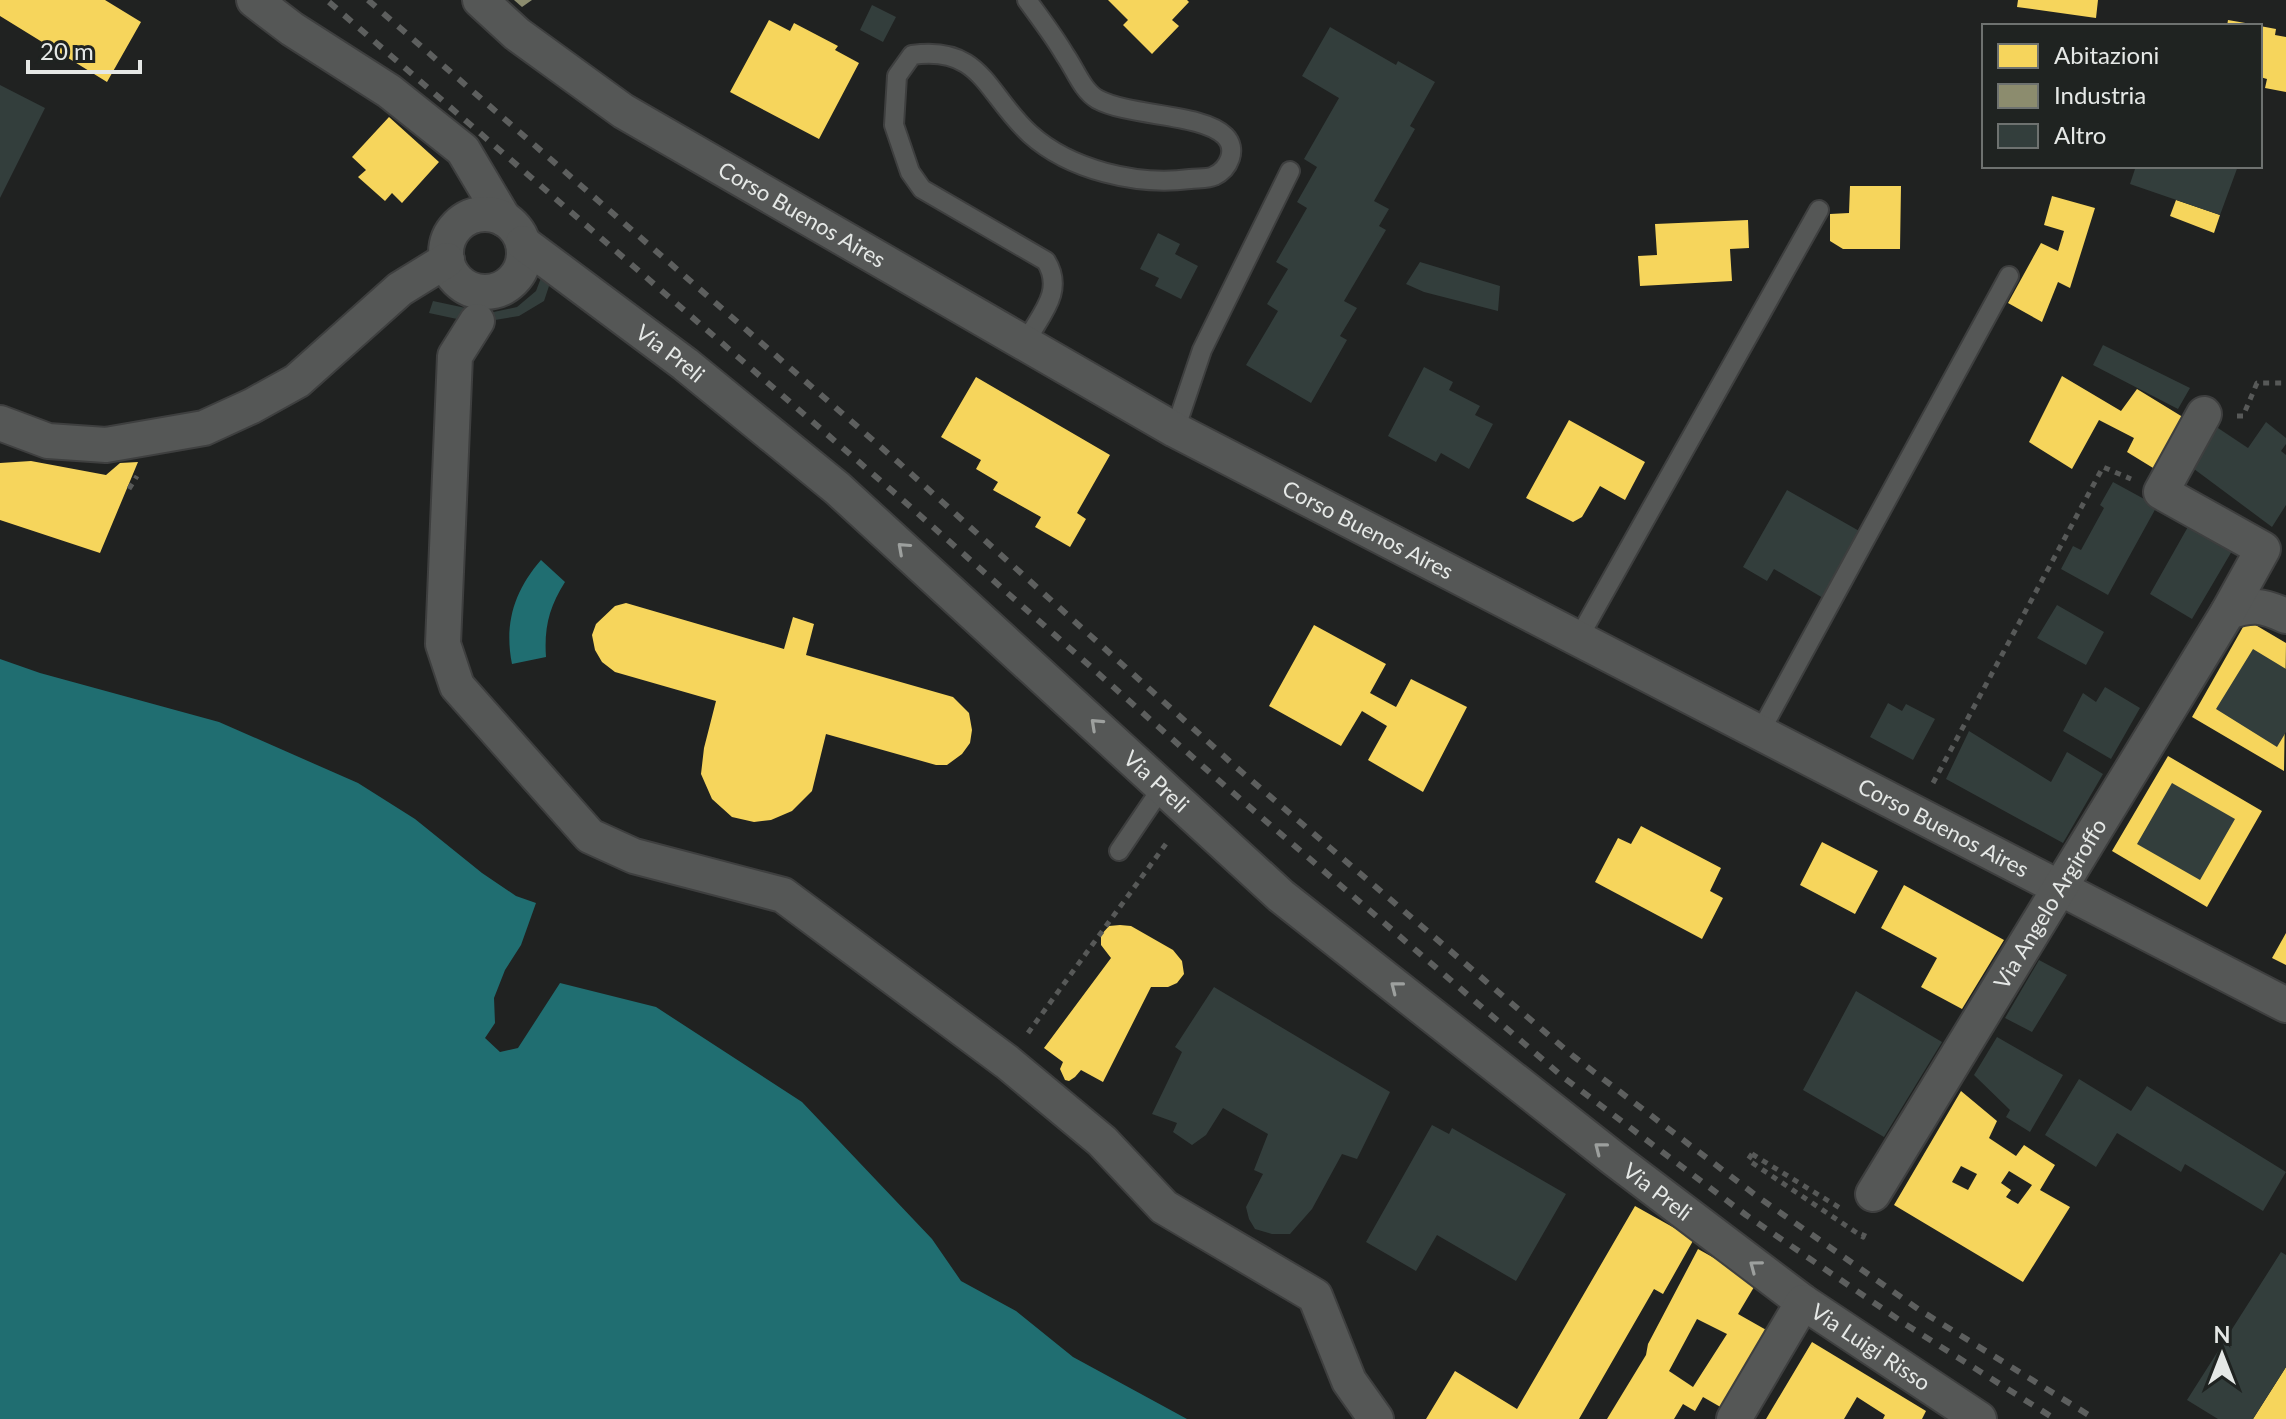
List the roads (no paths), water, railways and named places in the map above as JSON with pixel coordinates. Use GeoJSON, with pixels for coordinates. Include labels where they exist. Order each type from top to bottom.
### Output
{"type":"FeatureCollection","features":[{"type":"Feature","properties":{"kind":"street","name":"Via Preli"},"geometry":{"type":"LineString","coordinates":[[254,0],[292,29],[389,91],[463,150],[513,231],[685,364],[837,488],[1281,896],[1601,1149],[1803,1302]]}},
{"type":"Feature","properties":{"kind":"street","name":"Corso Buenos Aires"},"geometry":{"type":"LineString","coordinates":[[480,0],[517,34],[623,111],[1175,430],[2060,889],[2077,894],[2286,1005]]}},
{"type":"Feature","properties":{"kind":"street"},"geometry":{"type":"LineString","coordinates":[[483,308],[471,289],[462,284],[450,269],[447,260],[450,236],[458,226],[479,215],[513,231],[524,254],[517,275],[483,308],[455,356],[443,644],[457,686],[590,836],[634,856],[783,895],[1007,1062],[1102,1141],[1164,1207],[1315,1296],[1349,1381],[1376,1419]]}},
{"type":"Feature","properties":{"kind":"street"},"geometry":{"type":"LineString","coordinates":[[0,423],[48,441],[106,445],[204,428],[297,381],[400,289],[447,260]]}},
{"type":"Feature","properties":{"kind":"street","name":"Via Angelo Argiroffo"},"geometry":{"type":"LineString","coordinates":[[1859,1203],[2060,889],[2263,549],[2161,492],[2204,414]]}},
{"type":"Feature","properties":{"kind":"street"},"geometry":{"type":"LineString","coordinates":[[2228,612],[2252,605],[2286,616]]}},
{"type":"Feature","properties":{"kind":"street"},"geometry":{"type":"LineString","coordinates":[[1734,1419],[1803,1302]]}},
{"type":"Feature","properties":{"kind":"street","name":"Via Luigi Risso"},"geometry":{"type":"LineString","coordinates":[[1803,1302],[1979,1419]]}},
{"type":"Feature","properties":{"kind":"lane"},"geometry":{"type":"LineString","coordinates":[[1025,343],[1054,291],[1054,275],[1046,261],[922,189],[910,172],[894,125],[897,76],[912,55],[935,52],[955,56],[977,69],[1006,109],[1032,136],[1066,158],[1117,176],[1176,181],[1214,176],[1229,163],[1232,152],[1229,141],[1211,127],[1120,107],[1096,98],[1081,82],[1027,0]]}},
{"type":"Feature","properties":{"kind":"lane"},"geometry":{"type":"LineString","coordinates":[[1175,430],[1202,350],[1290,171]]}},
{"type":"Feature","properties":{"kind":"lane"},"geometry":{"type":"LineString","coordinates":[[1578,639],[1819,210]]}},
{"type":"Feature","properties":{"kind":"lane"},"geometry":{"type":"LineString","coordinates":[[1760,732],[2009,276]]}},
{"type":"Feature","properties":{"kind":"lane"},"geometry":{"type":"LineString","coordinates":[[1119,851],[1163,786]]}},
{"type":"Feature","properties":{"kind":"water"},"geometry":{"type":"Polygon","coordinates":[[[541,560],[565,582],[549,618],[546,657],[512,664],[509,635],[513,609],[524,584],[541,560]]]}},
{"type":"Feature","properties":{"kind":"water"},"geometry":{"type":"Polygon","coordinates":[[[0,659],[219,722],[358,783],[415,819],[482,873],[516,896],[536,903],[521,945],[505,970],[494,998],[495,1023],[485,1038],[500,1052],[518,1048],[560,983],[656,1007],[802,1102],[932,1239],[961,1281],[1016,1311],[1073,1357],[1187,1419],[0,1419],[0,659]]]}},
{"type":"Feature","properties":{"kind":"railway"},"geometry":{"type":"LineString","coordinates":[[368,0],[898,462],[1237,768],[1573,1056],[1758,1197],[1918,1309],[2095,1419]]}},
{"type":"Feature","properties":{"kind":"railway"},"geometry":{"type":"LineString","coordinates":[[329,2],[897,495],[1224,785],[1563,1077],[1746,1215],[1905,1324],[2055,1419]]}}]}
